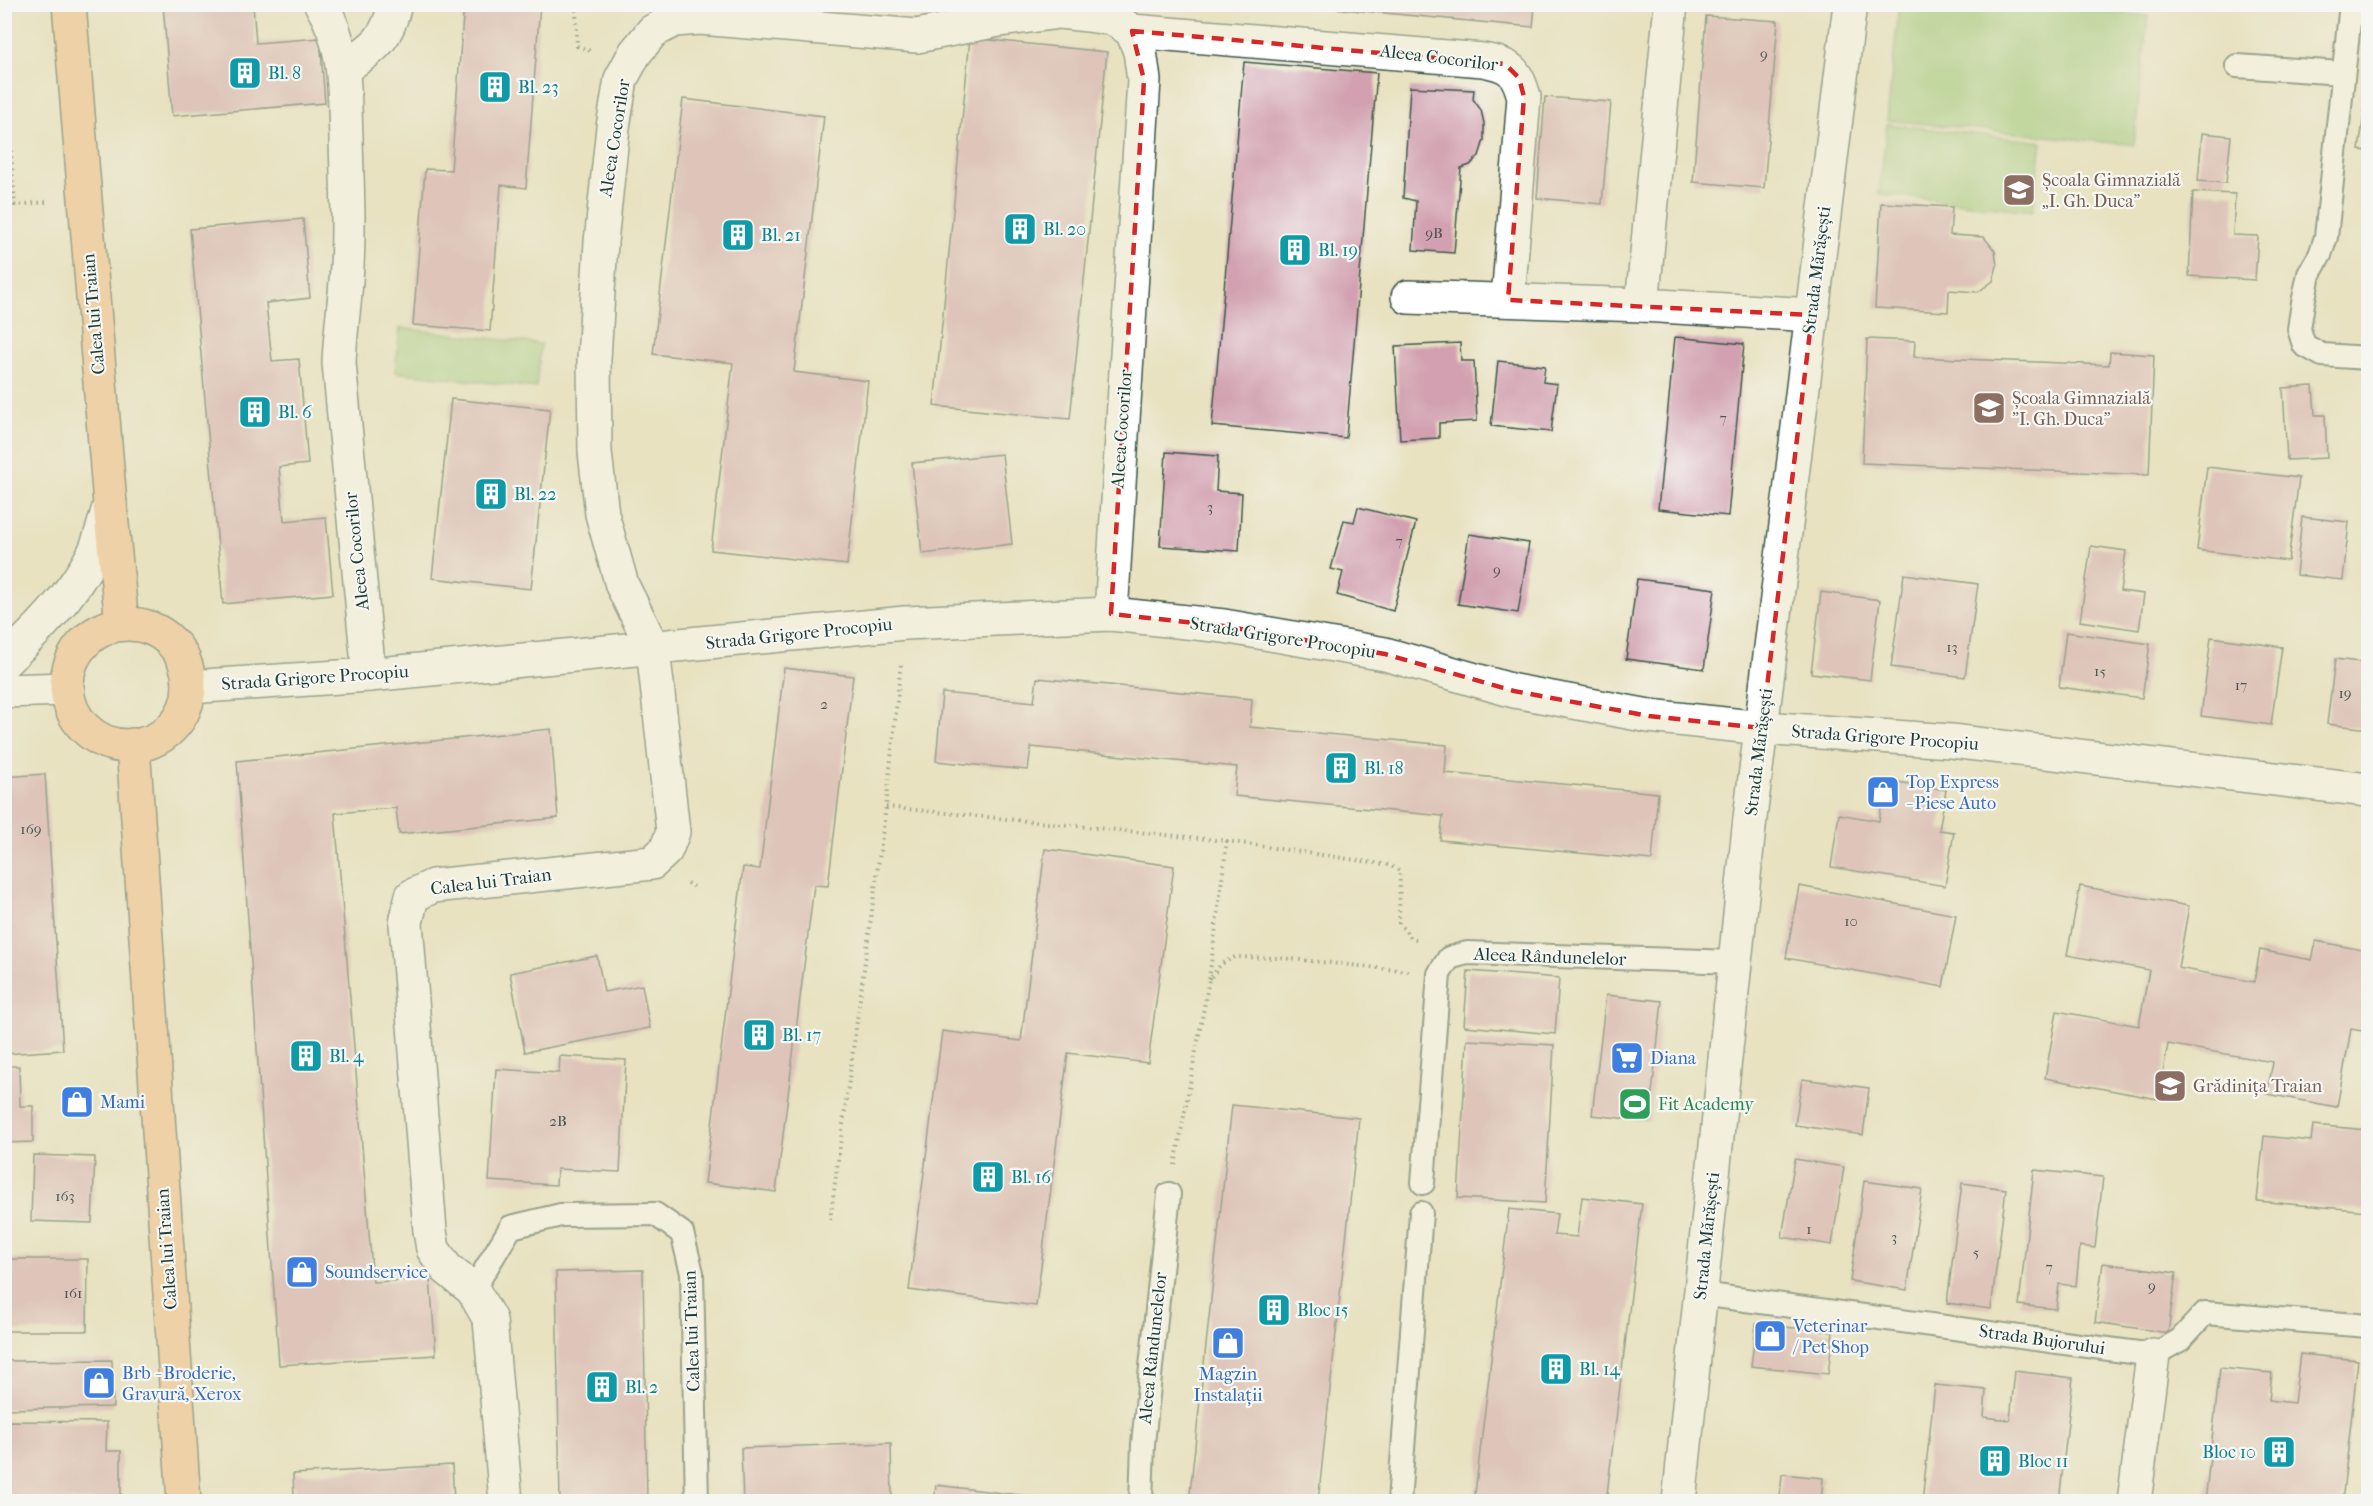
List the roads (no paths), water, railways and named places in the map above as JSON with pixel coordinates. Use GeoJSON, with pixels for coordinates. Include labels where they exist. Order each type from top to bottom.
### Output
{"type":"FeatureCollection","features":[{"type":"Feature","properties":{"kind":"main road","name":"Calea lui Traian"},"geometry":{"type":"LineString","coordinates":[[69,4],[122,624]]}},
{"type":"Feature","properties":{"kind":"main road"},"geometry":{"type":"LineString","coordinates":[[122,624],[142,625],[162,634],[177,648],[186,667],[189,687],[186,704],[178,720],[166,732],[150,741],[133,745],[114,744],[96,736],[81,724],[71,708],[67,688],[68,670],[75,653],[81,646],[104,628],[122,624]]}},
{"type":"Feature","properties":{"kind":"main road","name":"Calea lui Traian"},"geometry":{"type":"LineString","coordinates":[[133,745],[184,1502]]}},
{"type":"Feature","properties":{"kind":"street","name":"Aleea Cocorilor"},"geometry":{"type":"LineString","coordinates":[[321,4],[337,37],[344,68],[349,227],[339,363],[369,675]]}},
{"type":"Feature","properties":{"kind":"street"},"geometry":{"type":"LineString","coordinates":[[344,68],[374,48],[390,25],[395,4]]}},
{"type":"Feature","properties":{"kind":"street"},"geometry":{"type":"LineString","coordinates":[[1642,305],[1671,4]]}},
{"type":"Feature","properties":{"kind":"street","name":"Strada Mărășești"},"geometry":{"type":"LineString","coordinates":[[1679,1502],[1762,728],[1850,4]]}},
{"type":"Feature","properties":{"kind":"street","name":"Aleea Cocorilor"},"geometry":{"type":"LineString","coordinates":[[653,648],[622,585],[602,514],[595,452],[594,359],[602,230],[613,127],[621,79],[635,53],[653,32],[675,20],[700,18],[917,36],[993,21],[1089,10],[1114,19],[1132,31],[1483,60],[1505,64],[1519,78],[1524,96],[1508,300]]}},
{"type":"Feature","properties":{"kind":"street","name":"Aleea Cocorilor"},"geometry":{"type":"LineString","coordinates":[[1111,614],[1144,80],[1140,51],[1132,31]]}},
{"type":"Feature","properties":{"kind":"street"},"geometry":{"type":"LineString","coordinates":[[1408,297],[1642,305],[1812,315]]}},
{"type":"Feature","properties":{"kind":"street"},"geometry":{"type":"LineString","coordinates":[[4,662],[39,630],[71,592],[94,552],[110,504]]}},
{"type":"Feature","properties":{"kind":"street","name":"Strada Grigore Procopiu"},"geometry":{"type":"LineString","coordinates":[[189,687],[369,675],[905,623],[1111,614],[1224,626],[1385,654],[1514,691],[1649,716],[1762,728],[1951,741],[2368,790]]}},
{"type":"Feature","properties":{"kind":"street","name":"Calea lui Traian"},"geometry":{"type":"LineString","coordinates":[[506,1502],[490,1320],[473,1290],[446,1268],[433,1249],[406,923],[412,896],[433,886],[652,863],[666,850],[673,832],[672,807],[653,648]]}},
{"type":"Feature","properties":{"kind":"street"},"geometry":{"type":"LineString","coordinates":[[4,691],[67,688]]}},
{"type":"Feature","properties":{"kind":"street"},"geometry":{"type":"LineString","coordinates":[[2134,1502],[2153,1354]]}},
{"type":"Feature","properties":{"kind":"lane"},"geometry":{"type":"LineString","coordinates":[[2350,4],[2326,237],[2320,255],[2309,274],[2299,329],[2304,345],[2322,355],[2368,357]]}},
{"type":"Feature","properties":{"kind":"lane"},"geometry":{"type":"LineString","coordinates":[[2237,66],[2342,73]]}},
{"type":"Feature","properties":{"kind":"lane","name":"Aleea Rândunelelor"},"geometry":{"type":"LineString","coordinates":[[1423,1183],[1439,974],[1449,958],[1467,953],[1736,962]]}},
{"type":"Feature","properties":{"kind":"lane","name":"Aleea Rândunelelor"},"geometry":{"type":"LineString","coordinates":[[1141,1502],[1143,1443],[1169,1194]]}},
{"type":"Feature","properties":{"kind":"lane"},"geometry":{"type":"LineString","coordinates":[[1399,1502],[1421,1213]]}},
{"type":"Feature","properties":{"kind":"lane","name":"Calea lui Traian"},"geometry":{"type":"LineString","coordinates":[[473,1290],[511,1227],[561,1215],[655,1214],[682,1233],[692,1273],[697,1502]]}},
{"type":"Feature","properties":{"kind":"lane","name":"Strada Bujorului"},"geometry":{"type":"LineString","coordinates":[[1701,1294],[2153,1354]]}},
{"type":"Feature","properties":{"kind":"lane"},"geometry":{"type":"LineString","coordinates":[[2153,1354],[2180,1340],[2205,1313],[2368,1326]]}},
{"type":"Feature","properties":{"kind":"place","name":"Bl. 8"},"geometry":{"type":"Point","coordinates":[245,73]}},
{"type":"Feature","properties":{"kind":"place","name":"Bl. 23"},"geometry":{"type":"Point","coordinates":[495,87]}},
{"type":"Feature","properties":{"kind":"place","name":"Școala Gimnazială „I. Gh. Duca”"},"geometry":{"type":"Point","coordinates":[2019,190]}},
{"type":"Feature","properties":{"kind":"place","name":"Bl. 20"},"geometry":{"type":"Point","coordinates":[1020,229]}},
{"type":"Feature","properties":{"kind":"place","name":"Bl. 21"},"geometry":{"type":"Point","coordinates":[738,235]}},
{"type":"Feature","properties":{"kind":"place","name":"Bl. 19"},"geometry":{"type":"Point","coordinates":[1295,250]}},
{"type":"Feature","properties":{"kind":"place","name":"Școala Gimnazială \"I. Gh. Duca\""},"geometry":{"type":"Point","coordinates":[1989,408]}},
{"type":"Feature","properties":{"kind":"place","name":"Bl. 6"},"geometry":{"type":"Point","coordinates":[255,412]}},
{"type":"Feature","properties":{"kind":"place","name":"Bl. 22"},"geometry":{"type":"Point","coordinates":[491,494]}},
{"type":"Feature","properties":{"kind":"place","name":"Bl. 18"},"geometry":{"type":"Point","coordinates":[1341,768]}},
{"type":"Feature","properties":{"kind":"place","name":"Top Express - Piese Auto"},"geometry":{"type":"Point","coordinates":[1883,792]}},
{"type":"Feature","properties":{"kind":"place","name":"Bl. 17"},"geometry":{"type":"Point","coordinates":[759,1035]}},
{"type":"Feature","properties":{"kind":"place","name":"Bl. 4"},"geometry":{"type":"Point","coordinates":[306,1056]}},
{"type":"Feature","properties":{"kind":"place","name":"Diana"},"geometry":{"type":"Point","coordinates":[1627,1058]}},
{"type":"Feature","properties":{"kind":"place","name":"Grădinița Traian"},"geometry":{"type":"Point","coordinates":[2170,1086]}},
{"type":"Feature","properties":{"kind":"place","name":"Mami"},"geometry":{"type":"Point","coordinates":[77,1102]}},
{"type":"Feature","properties":{"kind":"place","name":"Fit Academy"},"geometry":{"type":"Point","coordinates":[1635,1104]}},
{"type":"Feature","properties":{"kind":"place","name":"Bl. 16"},"geometry":{"type":"Point","coordinates":[988,1177]}},
{"type":"Feature","properties":{"kind":"place","name":"Soundservice"},"geometry":{"type":"Point","coordinates":[302,1272]}},
{"type":"Feature","properties":{"kind":"place","name":"Bloc 15"},"geometry":{"type":"Point","coordinates":[1274,1310]}},
{"type":"Feature","properties":{"kind":"place","name":"Veterinar / Pet Shop"},"geometry":{"type":"Point","coordinates":[1770,1336]}},
{"type":"Feature","properties":{"kind":"place","name":"Magzin Instalații"},"geometry":{"type":"Point","coordinates":[1228,1343]}},
{"type":"Feature","properties":{"kind":"place","name":"Bl. 14"},"geometry":{"type":"Point","coordinates":[1556,1369]}},
{"type":"Feature","properties":{"kind":"place","name":"Brb - Broderie, Gravură, Xerox"},"geometry":{"type":"Point","coordinates":[99,1383]}},
{"type":"Feature","properties":{"kind":"place","name":"Bl. 2"},"geometry":{"type":"Point","coordinates":[602,1387]}},
{"type":"Feature","properties":{"kind":"place","name":"Bloc 10"},"geometry":{"type":"Point","coordinates":[2279,1452]}},
{"type":"Feature","properties":{"kind":"place","name":"Bloc 11"},"geometry":{"type":"Point","coordinates":[1995,1461]}}]}
